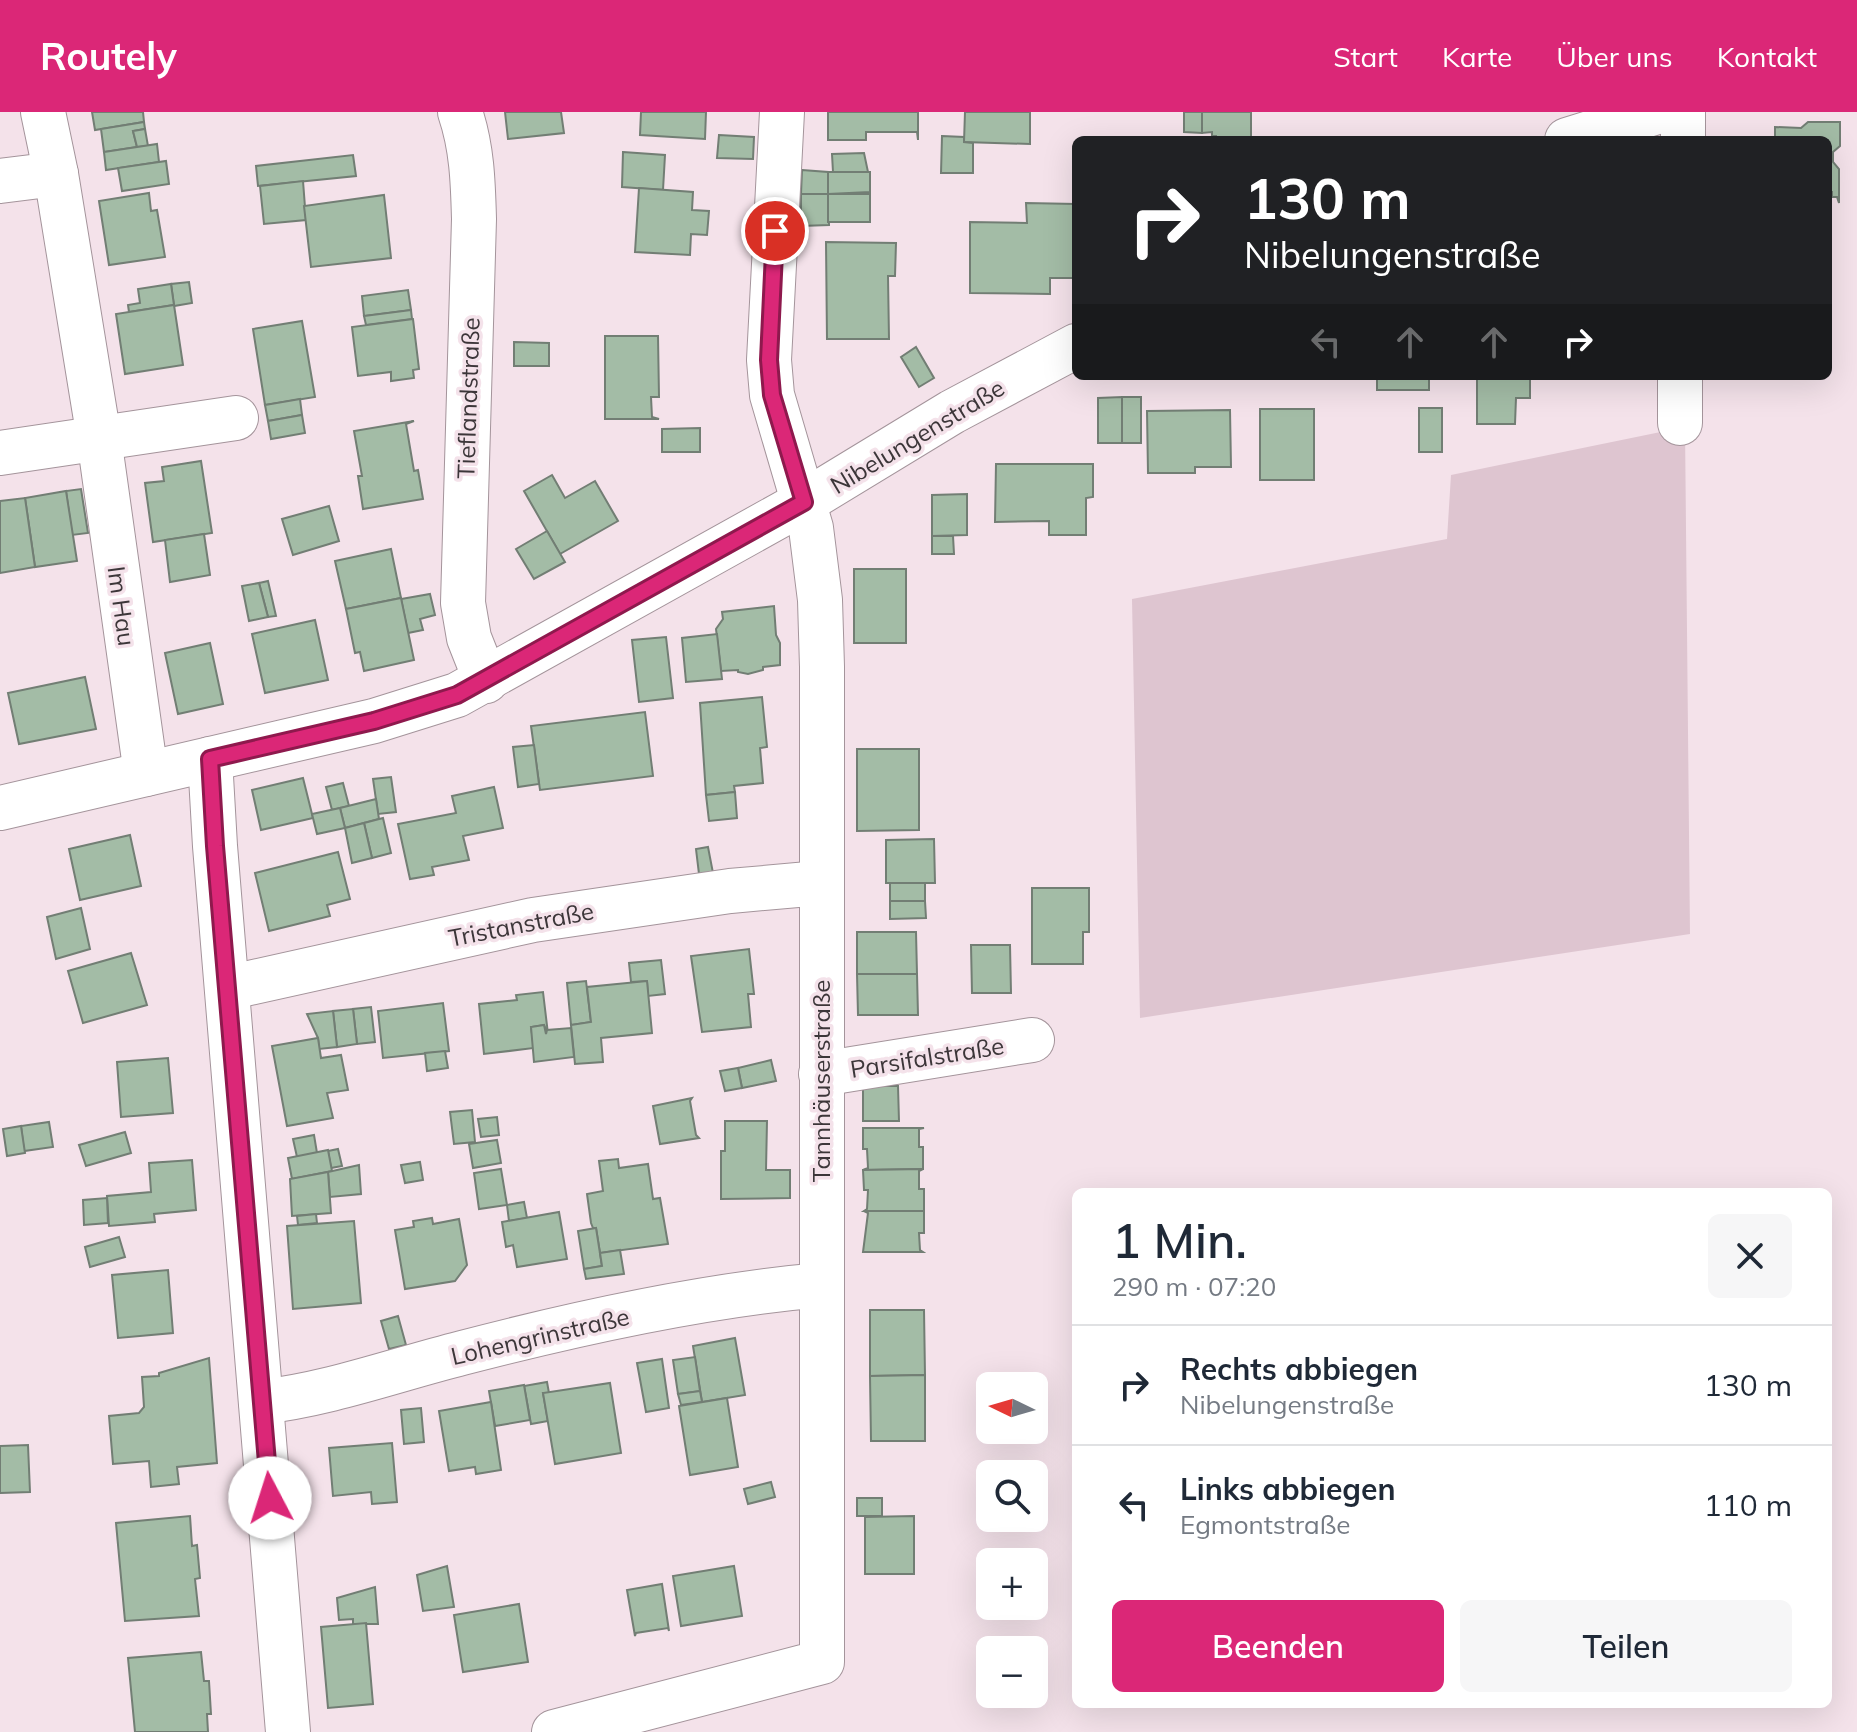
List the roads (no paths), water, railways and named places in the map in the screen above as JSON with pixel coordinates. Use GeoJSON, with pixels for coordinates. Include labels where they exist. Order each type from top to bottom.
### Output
{"type":"FeatureCollection","features":[{"type":"Feature","properties":{"kind":"street","name":"Im Hau"},"geometry":{"type":"LineString","coordinates":[[43,112],[99,438],[146,774]]}},
{"type":"Feature","properties":{"kind":"street","name":"Tieflandstraße"},"geometry":{"type":"LineString","coordinates":[[460,112],[472,165],[474,219],[463,603],[469,638],[486,681]]}},
{"type":"Feature","properties":{"kind":"street","name":"Tannhäuserstraße"},"geometry":{"type":"LineString","coordinates":[[655,1718],[822,1662],[820,600],[811,528],[772,395],[769,360],[782,112]]}},
{"type":"Feature","properties":{"kind":"street"},"geometry":{"type":"LineString","coordinates":[[1580,136],[1657,112]]}},
{"type":"Feature","properties":{"kind":"street"},"geometry":{"type":"LineString","coordinates":[[1683,112],[1683,136]]}},
{"type":"Feature","properties":{"kind":"street"},"geometry":{"type":"LineString","coordinates":[[0,181],[56,174]]}},
{"type":"Feature","properties":{"kind":"street","name":"Nibelungenstraße"},"geometry":{"type":"LineString","coordinates":[[0,808],[431,705],[486,681],[804,502],[952,412],[1072,348]]}},
{"type":"Feature","properties":{"kind":"street"},"geometry":{"type":"LineString","coordinates":[[1680,380],[1680,423]]}},
{"type":"Feature","properties":{"kind":"street"},"geometry":{"type":"LineString","coordinates":[[0,453],[236,418]]}},
{"type":"Feature","properties":{"kind":"street"},"geometry":{"type":"LineString","coordinates":[[210,759],[288,1732]]}},
{"type":"Feature","properties":{"kind":"street","name":"Tristanstraße"},"geometry":{"type":"LineString","coordinates":[[227,988],[533,920],[730,891],[820,883]]}},
{"type":"Feature","properties":{"kind":"street","name":"Parsifalstraße"},"geometry":{"type":"LineString","coordinates":[[821,1074],[1032,1040]]}},
{"type":"Feature","properties":{"kind":"street","name":"Lohengrinstraße"},"geometry":{"type":"LineString","coordinates":[[261,1402],[321,1392],[541,1332],[718,1299],[822,1285]]}},
{"type":"Feature","properties":{"kind":"street"},"geometry":{"type":"LineString","coordinates":[[554,1732],[655,1718]]}}]}
